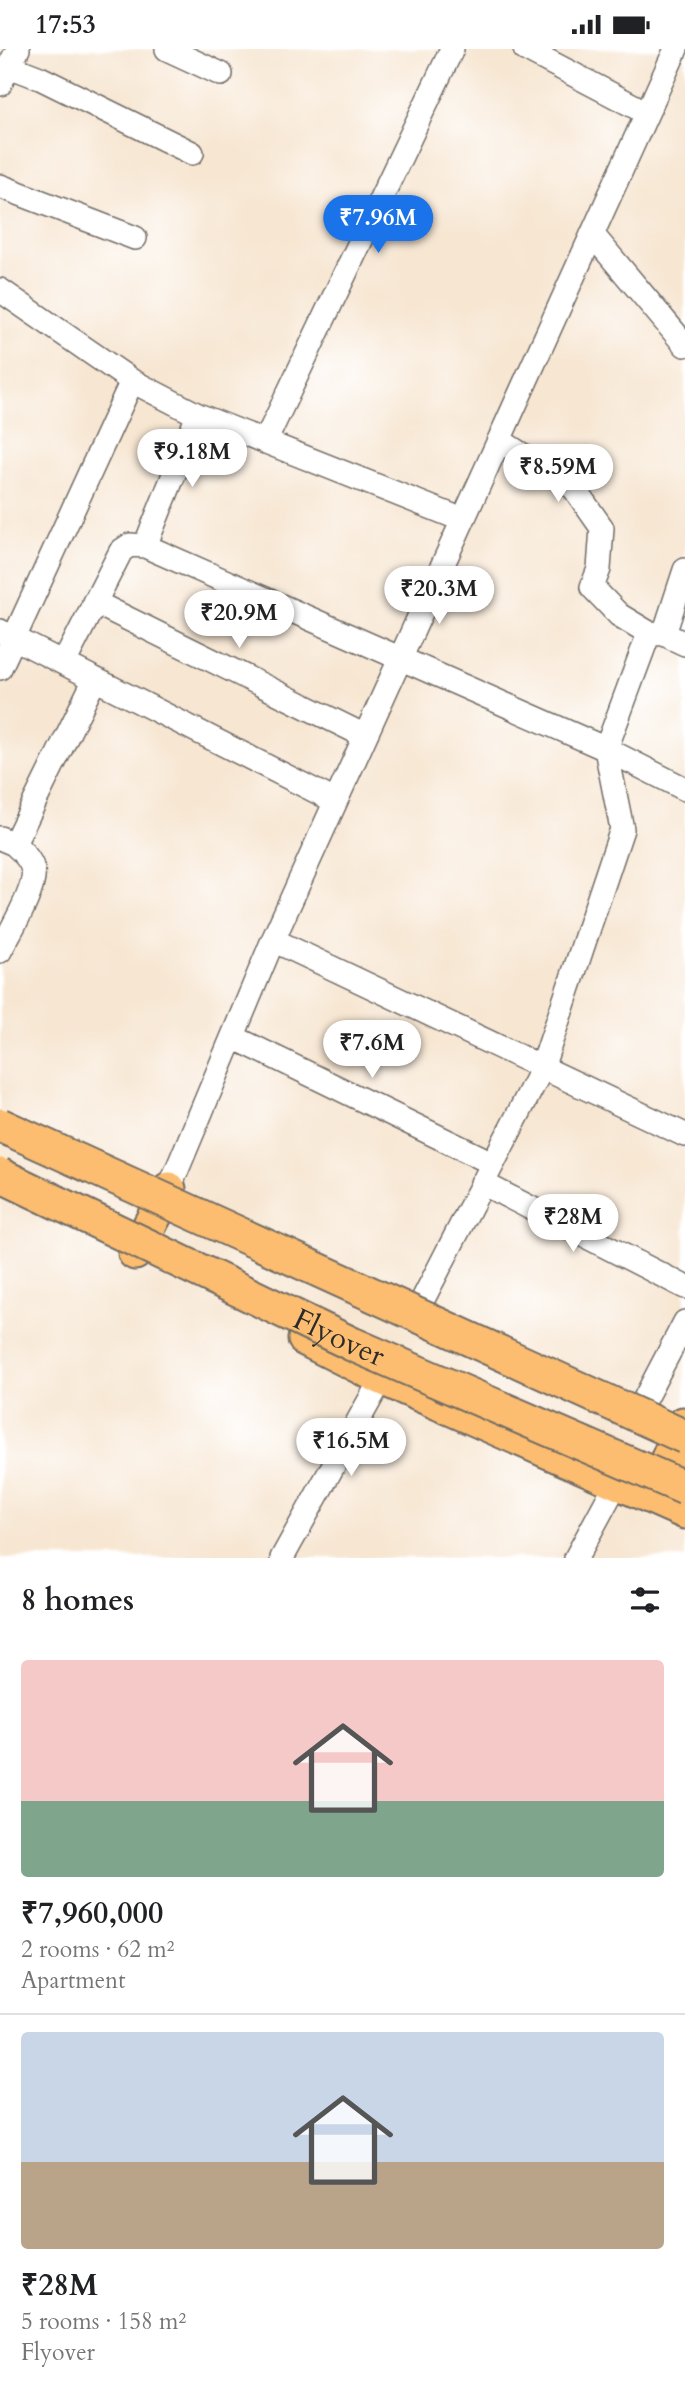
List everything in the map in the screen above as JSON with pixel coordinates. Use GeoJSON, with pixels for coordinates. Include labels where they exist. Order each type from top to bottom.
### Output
{"type":"FeatureCollection","features":[{"type":"Feature","properties":{"kind":"highway"},"geometry":{"type":"LineString","coordinates":[[0,1109],[419,1307],[641,1406],[684,1428],[651,1497]]}},
{"type":"Feature","properties":{"kind":"highway","name":"Flyover"},"geometry":{"type":"LineString","coordinates":[[0,1125],[684,1428]]}},
{"type":"Feature","properties":{"kind":"highway","name":"Flyover"},"geometry":{"type":"LineString","coordinates":[[0,1175],[352,1344],[685,1488]]}},
{"type":"Feature","properties":{"kind":"highway"},"geometry":{"type":"LineString","coordinates":[[135,1253],[169,1189]]}},
{"type":"Feature","properties":{"kind":"highway"},"geometry":{"type":"LineString","coordinates":[[0,1190],[135,1253],[382,1378],[685,1512]]}},
{"type":"Feature","properties":{"kind":"street"},"geometry":{"type":"LineString","coordinates":[[167,49],[221,74]]}},
{"type":"Feature","properties":{"kind":"street"},"geometry":{"type":"LineString","coordinates":[[265,442],[452,49]]}},
{"type":"Feature","properties":{"kind":"street"},"geometry":{"type":"LineString","coordinates":[[525,49],[647,113]]}},
{"type":"Feature","properties":{"kind":"street"},"geometry":{"type":"LineString","coordinates":[[169,1189],[273,940],[676,49]]}},
{"type":"Feature","properties":{"kind":"street"},"geometry":{"type":"LineString","coordinates":[[9,66],[40,78],[191,153]]}},
{"type":"Feature","properties":{"kind":"street"},"geometry":{"type":"LineString","coordinates":[[0,185],[135,238]]}},
{"type":"Feature","properties":{"kind":"street"},"geometry":{"type":"LineString","coordinates":[[592,235],[685,345]]}},
{"type":"Feature","properties":{"kind":"street"},"geometry":{"type":"LineString","coordinates":[[0,290],[132,381],[198,415],[463,520]]}},
{"type":"Feature","properties":{"kind":"street"},"geometry":{"type":"LineString","coordinates":[[0,668],[7,635],[132,381]]}},
{"type":"Feature","properties":{"kind":"street"},"geometry":{"type":"LineString","coordinates":[[145,546],[198,415]]}},
{"type":"Feature","properties":{"kind":"street"},"geometry":{"type":"LineString","coordinates":[[499,440],[574,488],[602,528],[599,569],[592,587],[619,615],[685,644]]}},
{"type":"Feature","properties":{"kind":"street"},"geometry":{"type":"LineString","coordinates":[[64,663],[121,551],[130,545],[145,546],[606,749],[685,789]]}},
{"type":"Feature","properties":{"kind":"street"},"geometry":{"type":"LineString","coordinates":[[419,1307],[542,1068],[622,829],[606,749],[685,570]]}},
{"type":"Feature","properties":{"kind":"street"},"geometry":{"type":"LineString","coordinates":[[94,603],[365,736]]}},
{"type":"Feature","properties":{"kind":"street"},"geometry":{"type":"LineString","coordinates":[[7,635],[335,801]]}},
{"type":"Feature","properties":{"kind":"street"},"geometry":{"type":"LineString","coordinates":[[0,951],[34,883],[33,870],[26,856],[7,841],[94,679]]}},
{"type":"Feature","properties":{"kind":"street"},"geometry":{"type":"LineString","coordinates":[[273,940],[685,1135]]}},
{"type":"Feature","properties":{"kind":"street"},"geometry":{"type":"LineString","coordinates":[[233,1037],[487,1173],[685,1287]]}},
{"type":"Feature","properties":{"kind":"street"},"geometry":{"type":"LineString","coordinates":[[641,1406],[685,1322]]}},
{"type":"Feature","properties":{"kind":"street"},"geometry":{"type":"LineString","coordinates":[[282,1558],[382,1378]]}},
{"type":"Feature","properties":{"kind":"street"},"geometry":{"type":"LineString","coordinates":[[577,1558],[617,1482]]}}]}
